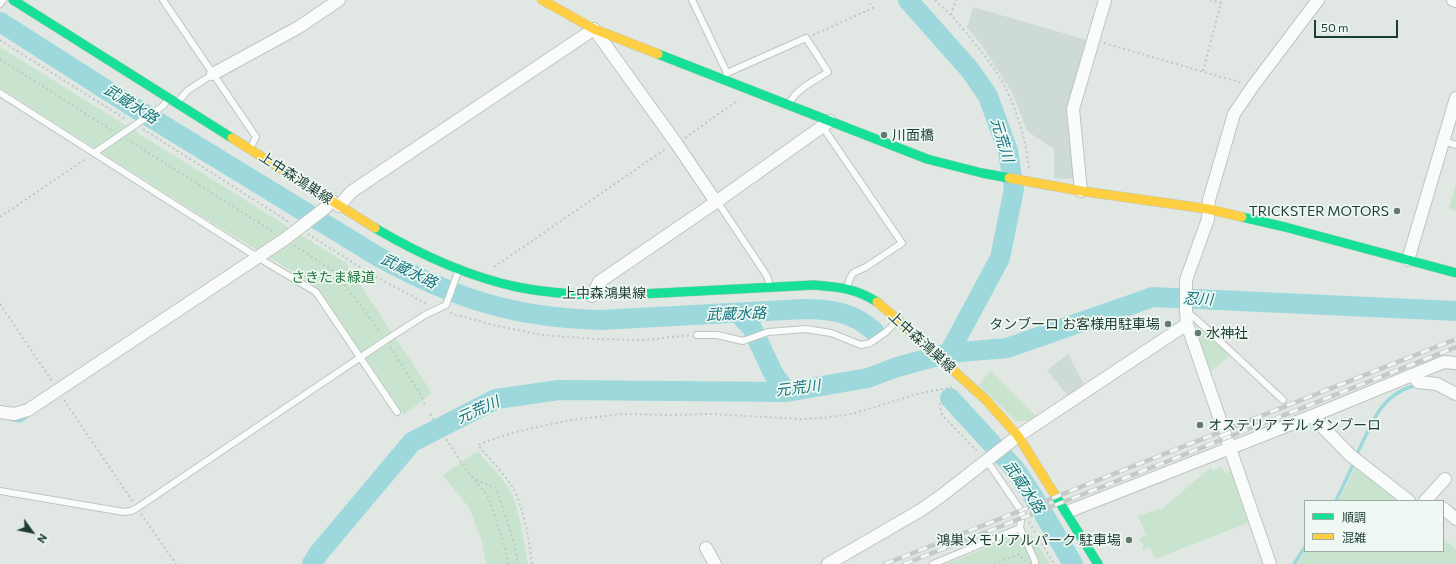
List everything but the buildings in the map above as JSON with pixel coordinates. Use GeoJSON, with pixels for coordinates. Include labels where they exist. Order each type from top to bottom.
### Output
{"type":"FeatureCollection","features":[{"type":"Feature","properties":{"kind":"main road","name":"上中森鴻巣線"},"geometry":{"type":"LineString","coordinates":[[14,0],[250,149],[332,205],[459,270],[532,290],[559,294],[592,296],[814,285],[846,288],[866,296],[884,308],[902,323],[969,384],[1001,416],[1014,439],[1067,512],[1098,564]]}},
{"type":"Feature","properties":{"kind":"main road"},"geometry":{"type":"LineString","coordinates":[[542,0],[594,29],[726,76],[748,89],[789,104],[826,123],[927,159],[982,173],[1081,191],[1208,209],[1286,227],[1456,273]]}},
{"type":"Feature","properties":{"kind":"street"},"geometry":{"type":"LineString","coordinates":[[213,74],[299,27],[339,0]]}},
{"type":"Feature","properties":{"kind":"street"},"geometry":{"type":"LineString","coordinates":[[1081,191],[1073,109],[1105,0]]}},
{"type":"Feature","properties":{"kind":"street"},"geometry":{"type":"LineString","coordinates":[[1270,564],[1187,324],[1186,280],[1208,219],[1209,200],[1234,114],[1253,86],[1318,0]]}},
{"type":"Feature","properties":{"kind":"street"},"geometry":{"type":"LineString","coordinates":[[0,412],[14,414],[28,410],[285,239],[351,192],[594,29],[676,143],[716,202]]}},
{"type":"Feature","properties":{"kind":"street"},"geometry":{"type":"LineString","coordinates":[[1408,260],[1456,98]]}},
{"type":"Feature","properties":{"kind":"street"},"geometry":{"type":"LineString","coordinates":[[592,296],[599,282],[716,202],[826,123]]}},
{"type":"Feature","properties":{"kind":"street"},"geometry":{"type":"LineString","coordinates":[[828,564],[845,559],[921,510],[1014,439],[1187,324]]}},
{"type":"Feature","properties":{"kind":"street"},"geometry":{"type":"LineString","coordinates":[[1067,512],[1312,416],[1444,362],[1456,363]]}},
{"type":"Feature","properties":{"kind":"street"},"geometry":{"type":"LineString","coordinates":[[1413,375],[1418,382],[1437,384],[1456,394]]}},
{"type":"Feature","properties":{"kind":"street"},"geometry":{"type":"LineString","coordinates":[[1312,416],[1350,455],[1408,500]]}},
{"type":"Feature","properties":{"kind":"street"},"geometry":{"type":"LineString","coordinates":[[1430,499],[1445,479]]}},
{"type":"Feature","properties":{"kind":"street"},"geometry":{"type":"LineString","coordinates":[[1444,509],[1456,519]]}},
{"type":"Feature","properties":{"kind":"street"},"geometry":{"type":"LineString","coordinates":[[706,548],[716,564]]}},
{"type":"Feature","properties":{"kind":"lane"},"geometry":{"type":"LineString","coordinates":[[0,4],[3,0]]}},
{"type":"Feature","properties":{"kind":"lane"},"geometry":{"type":"LineString","coordinates":[[164,0],[256,137],[250,149]]}},
{"type":"Feature","properties":{"kind":"lane"},"geometry":{"type":"LineString","coordinates":[[692,0],[726,76],[806,38],[828,72],[797,92],[792,97],[789,104]]}},
{"type":"Feature","properties":{"kind":"lane"},"geometry":{"type":"LineString","coordinates":[[94,153],[213,74]]}},
{"type":"Feature","properties":{"kind":"lane"},"geometry":{"type":"LineString","coordinates":[[0,93],[257,257],[316,292],[397,412]]}},
{"type":"Feature","properties":{"kind":"lane"},"geometry":{"type":"LineString","coordinates":[[826,123],[902,243],[854,274],[850,278],[846,288]]}},
{"type":"Feature","properties":{"kind":"lane"},"geometry":{"type":"LineString","coordinates":[[1443,141],[1456,145]]}},
{"type":"Feature","properties":{"kind":"lane"},"geometry":{"type":"LineString","coordinates":[[716,202],[721,207],[767,276],[770,286]]}},
{"type":"Feature","properties":{"kind":"lane"},"geometry":{"type":"LineString","coordinates":[[0,491],[124,512],[138,508],[386,340],[425,315],[446,305],[459,270]]}},
{"type":"Feature","properties":{"kind":"lane"},"geometry":{"type":"LineString","coordinates":[[1186,311],[1283,400]]}},
{"type":"Feature","properties":{"kind":"lane"},"geometry":{"type":"LineString","coordinates":[[697,335],[717,335],[743,341],[768,332],[806,329],[831,333],[861,345],[870,343],[902,323]]}},
{"type":"Feature","properties":{"kind":"lane"},"geometry":{"type":"LineString","coordinates":[[989,459],[1022,512],[1020,528],[1036,561],[1035,564]]}},
{"type":"Feature","properties":{"kind":"lane"},"geometry":{"type":"LineString","coordinates":[[933,564],[1020,528]]}},
{"type":"Feature","properties":{"kind":"path"},"geometry":{"type":"LineString","coordinates":[[806,38],[873,8],[868,0]]}},
{"type":"Feature","properties":{"kind":"path"},"geometry":{"type":"LineString","coordinates":[[935,0],[951,15],[985,57],[1005,87],[1022,129],[1028,157],[1026,181]]}},
{"type":"Feature","properties":{"kind":"path"},"geometry":{"type":"LineString","coordinates":[[951,15],[956,0]]}},
{"type":"Feature","properties":{"kind":"path"},"geometry":{"type":"LineString","coordinates":[[1203,71],[1222,3],[1210,0]]}},
{"type":"Feature","properties":{"kind":"path"},"geometry":{"type":"LineString","coordinates":[[0,40],[130,122]]}},
{"type":"Feature","properties":{"kind":"path"},"geometry":{"type":"LineString","coordinates":[[1094,40],[1253,86]]}},
{"type":"Feature","properties":{"kind":"path"},"geometry":{"type":"LineString","coordinates":[[0,59],[117,133]]}},
{"type":"Feature","properties":{"kind":"path"},"geometry":{"type":"LineString","coordinates":[[485,278],[491,269],[669,147],[689,136],[742,96],[748,89]]}},
{"type":"Feature","properties":{"kind":"path"},"geometry":{"type":"LineString","coordinates":[[146,131],[301,227],[374,276],[430,305]]}},
{"type":"Feature","properties":{"kind":"path"},"geometry":{"type":"LineString","coordinates":[[125,138],[278,234]]}},
{"type":"Feature","properties":{"kind":"path"},"geometry":{"type":"LineString","coordinates":[[0,217],[94,153]]}},
{"type":"Feature","properties":{"kind":"path"},"geometry":{"type":"LineString","coordinates":[[290,242],[335,272],[386,340],[422,397],[425,406]]}},
{"type":"Feature","properties":{"kind":"path"},"geometry":{"type":"LineString","coordinates":[[0,304],[176,564]]}},
{"type":"Feature","properties":{"kind":"path"},"geometry":{"type":"LineString","coordinates":[[449,313],[493,325],[542,335],[645,340],[697,335]]}},
{"type":"Feature","properties":{"kind":"path"},"geometry":{"type":"LineString","coordinates":[[969,384],[964,390],[950,391],[940,403],[941,413],[989,459]]}},
{"type":"Feature","properties":{"kind":"path"},"geometry":{"type":"LineString","coordinates":[[532,564],[528,536],[512,486],[478,445],[482,443],[515,432],[570,420],[622,414],[711,414],[800,419],[822,418],[852,414],[917,394],[952,386],[956,390]]}},
{"type":"Feature","properties":{"kind":"path"},"geometry":{"type":"LineString","coordinates":[[430,414],[465,468],[489,498],[505,549],[508,564]]}},
{"type":"Feature","properties":{"kind":"path"},"geometry":{"type":"LineString","coordinates":[[476,480],[496,488],[514,542],[518,564]]}},
{"type":"Feature","properties":{"kind":"path"},"geometry":{"type":"LineString","coordinates":[[1029,522],[1054,564]]}},
{"type":"Feature","properties":{"kind":"path"},"geometry":{"type":"LineString","coordinates":[[994,564],[1020,554],[1027,564]]}},
{"type":"Feature","properties":{"kind":"shaded area"},"geometry":{"type":"Polygon","coordinates":[[[973,7],[1087,40],[1069,106],[1075,177],[1073,179],[1054,178],[1054,149],[1027,131],[1013,94],[981,44],[967,28],[973,7]]]}},
{"type":"Feature","properties":{"kind":"shaded area"},"geometry":{"type":"Polygon","coordinates":[[[1068,354],[1084,384],[1068,396],[1047,370],[1068,354]]]}},
{"type":"Feature","properties":{"kind":"green space","name":"さきたま緑道"},"geometry":{"type":"Polygon","coordinates":[[[0,47],[346,263],[432,393],[404,415],[316,286],[203,217],[0,88],[0,47]]]}},
{"type":"Feature","properties":{"kind":"green space"},"geometry":{"type":"Polygon","coordinates":[[[1456,184],[1456,211],[1449,208],[1456,184]]]}},
{"type":"Feature","properties":{"kind":"green space"},"geometry":{"type":"Polygon","coordinates":[[[1204,329],[1230,355],[1210,372],[1197,336],[1204,329]]]}},
{"type":"Feature","properties":{"kind":"green space"},"geometry":{"type":"Polygon","coordinates":[[[990,371],[1037,417],[1030,421],[1016,421],[979,385],[990,371]]]}},
{"type":"Feature","properties":{"kind":"green space"},"geometry":{"type":"Polygon","coordinates":[[[478,451],[501,478],[512,494],[521,524],[528,564],[486,564],[482,542],[470,509],[443,475],[478,451]]]}},
{"type":"Feature","properties":{"kind":"green space"},"geometry":{"type":"Polygon","coordinates":[[[1357,463],[1402,500],[1339,500],[1357,463]]]}},
{"type":"Feature","properties":{"kind":"green space"},"geometry":{"type":"Polygon","coordinates":[[[1211,467],[1213,471],[1221,467],[1225,473],[1232,470],[1250,522],[1155,559],[1150,547],[1143,550],[1142,549],[1142,542],[1139,541],[1140,538],[1146,535],[1138,516],[1159,509],[1161,510],[1211,467]]]}},
{"type":"Feature","properties":{"kind":"green space"},"geometry":{"type":"Polygon","coordinates":[[[1029,531],[1050,564],[946,564],[1029,531]]]}},
{"type":"Feature","properties":{"kind":"green space"},"geometry":{"type":"Polygon","coordinates":[[[1444,539],[1456,549],[1456,564],[1297,564],[1304,552],[1444,552],[1444,539]]]}},
{"type":"Feature","properties":{"kind":"waterway","name":"元荒川"},"geometry":{"type":"LineString","coordinates":[[908,0],[970,70],[988,96],[1008,151],[1014,189],[1000,258],[949,353]]}},
{"type":"Feature","properties":{"kind":"waterway","name":"武蔵水路"},"geometry":{"type":"LineString","coordinates":[[0,22],[130,105],[377,256],[405,271],[458,294],[512,310],[540,315],[601,320],[804,309],[823,310],[849,316],[858,320],[874,331]]}},
{"type":"Feature","properties":{"kind":"waterway","name":"元荒川"},"geometry":{"type":"LineString","coordinates":[[312,564],[318,554],[412,442],[496,399],[559,390],[787,392],[868,378],[897,367],[949,353],[1007,348],[1153,297],[1456,311]]}},
{"type":"Feature","properties":{"kind":"waterway"},"geometry":{"type":"LineString","coordinates":[[738,313],[752,328],[773,373],[787,392]]}},
{"type":"Feature","properties":{"kind":"waterway"},"geometry":{"type":"LineString","coordinates":[[1357,454],[1372,423],[1384,405],[1401,391],[1413,386]]}},
{"type":"Feature","properties":{"kind":"waterway","name":"武蔵水路"},"geometry":{"type":"LineString","coordinates":[[950,398],[1015,469],[1033,496],[1073,564]]}},
{"type":"Feature","properties":{"kind":"waterway"},"geometry":{"type":"LineString","coordinates":[[10,419],[20,421],[30,414]]}},
{"type":"Feature","properties":{"kind":"waterway"},"geometry":{"type":"LineString","coordinates":[[1336,500],[1352,467]]}},
{"type":"Feature","properties":{"kind":"waterway"},"geometry":{"type":"LineString","coordinates":[[1294,564],[1304,549]]}},
{"type":"Feature","properties":{"kind":"railway"},"geometry":{"type":"LineString","coordinates":[[885,564],[1456,339]]}},
{"type":"Feature","properties":{"kind":"railway"},"geometry":{"type":"LineString","coordinates":[[904,564],[1456,347]]}},
{"type":"Feature","properties":{"kind":"traffic: fast"},"geometry":{"type":"LineString","coordinates":[[13,0],[232,138]]}},
{"type":"Feature","properties":{"kind":"traffic: fast"},"geometry":{"type":"LineString","coordinates":[[658,54],[927,159],[982,173],[1009,178]]}},
{"type":"Feature","properties":{"kind":"traffic: fast"},"geometry":{"type":"LineString","coordinates":[[1242,217],[1285,227],[1456,273]]}},
{"type":"Feature","properties":{"kind":"traffic: fast"},"geometry":{"type":"LineString","coordinates":[[375,228],[409,247],[443,263],[479,277],[517,287],[558,293],[619,295],[814,285],[854,291],[877,302]]}},
{"type":"Feature","properties":{"kind":"traffic: fast"},"geometry":{"type":"LineString","coordinates":[[1055,495],[1098,564]]}},
{"type":"Feature","properties":{"kind":"traffic: slow"},"geometry":{"type":"LineString","coordinates":[[542,0],[594,29],[658,54]]}},
{"type":"Feature","properties":{"kind":"traffic: slow"},"geometry":{"type":"LineString","coordinates":[[232,138],[375,228]]}},
{"type":"Feature","properties":{"kind":"traffic: slow"},"geometry":{"type":"LineString","coordinates":[[1009,178],[1081,191],[1208,209],[1242,217]]}},
{"type":"Feature","properties":{"kind":"traffic: slow"},"geometry":{"type":"LineString","coordinates":[[877,302],[986,400],[1018,436],[1055,495]]}},
{"type":"Feature","properties":{"kind":"place","name":"川面橋"},"geometry":{"type":"Point","coordinates":[884,135]}},
{"type":"Feature","properties":{"kind":"place","name":"TRICKSTER MOTORS"},"geometry":{"type":"Point","coordinates":[1397,211]}},
{"type":"Feature","properties":{"kind":"place","name":"タンブーロ お客様用駐車場"},"geometry":{"type":"Point","coordinates":[1168,324]}},
{"type":"Feature","properties":{"kind":"place","name":"水神社"},"geometry":{"type":"Point","coordinates":[1198,333]}},
{"type":"Feature","properties":{"kind":"place","name":"オステリア デル タンブーロ"},"geometry":{"type":"Point","coordinates":[1200,425]}},
{"type":"Feature","properties":{"kind":"place","name":"鴻巣メモリアルパーク 駐車場"},"geometry":{"type":"Point","coordinates":[1129,540]}},
{"type":"Feature","properties":{"kind":"water label","name":"忍川"},"geometry":{"type":"Point","coordinates":[1198,299]}}]}
